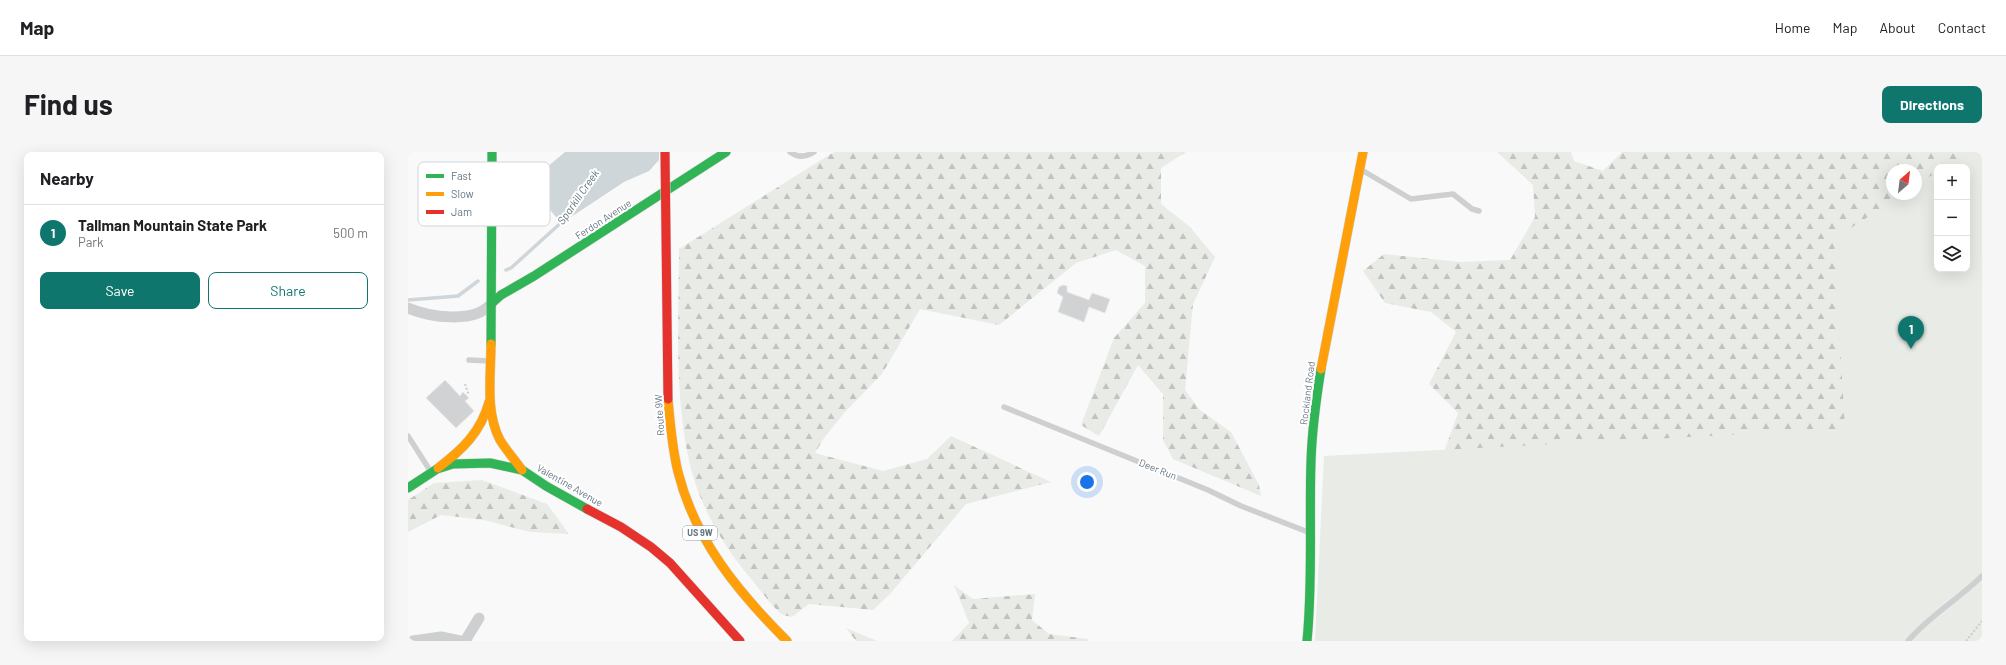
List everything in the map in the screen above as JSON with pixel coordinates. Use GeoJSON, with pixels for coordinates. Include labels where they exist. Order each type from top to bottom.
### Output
{"type":"FeatureCollection","features":[{"type":"Feature","properties":{"kind":"main road","name":"Valentine Avenue"},"geometry":{"type":"LineString","coordinates":[[492,152],[492,162]]}},
{"type":"Feature","properties":{"kind":"main road","name":"Route 9W"},"geometry":{"type":"LineString","coordinates":[[665,152],[668,399],[675,465],[686,502],[695,525],[708,548],[732,582],[756,610],[787,641]]}},
{"type":"Feature","properties":{"kind":"main road","name":"Ferdon Avenue"},"geometry":{"type":"LineString","coordinates":[[490,304],[496,298],[540,272],[726,152]]}},
{"type":"Feature","properties":{"kind":"main road","name":"Rockland Road"},"geometry":{"type":"LineString","coordinates":[[1307,641],[1310,610],[1311,460],[1315,406],[1323,355],[1363,152]]}},
{"type":"Feature","properties":{"kind":"main road","name":"Valentine Avenue"},"geometry":{"type":"LineString","coordinates":[[491,226],[490,304],[492,411],[498,432],[507,451],[522,470],[546,486],[626,529],[651,547],[674,568],[740,641]]}},
{"type":"Feature","properties":{"kind":"main road"},"geometry":{"type":"LineString","coordinates":[[408,488],[458,452],[476,433],[485,418],[491,391]]}},
{"type":"Feature","properties":{"kind":"main road"},"geometry":{"type":"LineString","coordinates":[[432,472],[447,465],[472,463],[503,465],[522,470]]}},
{"type":"Feature","properties":{"kind":"street"},"geometry":{"type":"LineString","coordinates":[[408,308],[434,315],[468,315],[479,313],[490,304]]}},
{"type":"Feature","properties":{"kind":"street"},"geometry":{"type":"LineString","coordinates":[[465,641],[479,618]]}},
{"type":"Feature","properties":{"kind":"street"},"geometry":{"type":"LineString","coordinates":[[412,641],[441,636],[460,641]]}},
{"type":"Feature","properties":{"kind":"lane"},"geometry":{"type":"LineString","coordinates":[[790,152],[796,156],[808,156],[814,152]]}},
{"type":"Feature","properties":{"kind":"lane"},"geometry":{"type":"LineString","coordinates":[[1360,169],[1411,199],[1453,194],[1472,209],[1478,211]]}},
{"type":"Feature","properties":{"kind":"lane"},"geometry":{"type":"LineString","coordinates":[[468,360],[491,362]]}},
{"type":"Feature","properties":{"kind":"lane","name":"Deer Run"},"geometry":{"type":"LineString","coordinates":[[1004,408],[1208,490],[1241,506],[1311,533]]}},
{"type":"Feature","properties":{"kind":"lane"},"geometry":{"type":"LineString","coordinates":[[408,436],[432,472]]}},
{"type":"Feature","properties":{"kind":"lane"},"geometry":{"type":"LineString","coordinates":[[1908,641],[1934,616],[1968,590],[1982,576]]}},
{"type":"Feature","properties":{"kind":"path"},"geometry":{"type":"LineString","coordinates":[[465,384],[468,393],[466,395]]}},
{"type":"Feature","properties":{"kind":"path"},"geometry":{"type":"LineString","coordinates":[[1966,641],[1982,621]]}},
{"type":"Feature","properties":{"kind":"green space"},"geometry":{"type":"Polygon","coordinates":[[[834,152],[1186,152],[1161,168],[1161,204],[1190,227],[1215,257],[1193,304],[1185,390],[1200,410],[1231,432],[1259,485],[1261,496],[1173,459],[1163,440],[1163,394],[1138,365],[1099,436],[1081,425],[1114,338],[1145,303],[1145,266],[1116,250],[1076,263],[999,325],[920,309],[882,374],[844,413],[824,438],[815,453],[883,471],[927,459],[951,436],[1051,482],[966,504],[890,594],[873,610],[809,604],[792,617],[780,613],[745,571],[721,538],[708,515],[698,491],[690,463],[684,433],[679,371],[679,249],[834,152]]]}},
{"type":"Feature","properties":{"kind":"green space"},"geometry":{"type":"Polygon","coordinates":[[[1497,152],[1571,152],[1574,161],[1603,171],[1622,152],[1982,152],[1982,641],[1326,641],[1440,463],[1458,413],[1429,384],[1456,332],[1431,312],[1385,303],[1363,271],[1384,254],[1460,262],[1510,260],[1535,217],[1533,185],[1497,152]]]}},
{"type":"Feature","properties":{"kind":"green space"},"geometry":{"type":"Polygon","coordinates":[[[1968,152],[1982,152],[1982,641],[1315,641],[1324,456],[1845,429],[1834,239],[1894,200],[1922,200],[1922,181],[1934,174],[1934,272],[1970,272],[1970,164],[1950,164],[1968,152]]]}},
{"type":"Feature","properties":{"kind":"green space"},"geometry":{"type":"Polygon","coordinates":[[[482,480],[547,504],[569,534],[530,532],[484,520],[441,515],[408,532],[408,500],[434,483],[482,480]]]}},
{"type":"Feature","properties":{"kind":"green space"},"geometry":{"type":"Polygon","coordinates":[[[954,585],[973,599],[1035,594],[1032,620],[1049,634],[1088,639],[1088,641],[952,641],[969,623],[954,585]]]}},
{"type":"Feature","properties":{"kind":"green space"},"geometry":{"type":"Polygon","coordinates":[[[846,628],[877,641],[856,641],[846,628]]]}},
{"type":"Feature","properties":{"kind":"water"},"geometry":{"type":"Polygon","coordinates":[[[565,152],[659,152],[659,160],[649,171],[624,182],[562,223],[550,209],[550,165],[565,152]]]}},
{"type":"Feature","properties":{"kind":"building"},"geometry":{"type":"Polygon","coordinates":[[[1063,285],[1067,286],[1067,292],[1089,300],[1092,293],[1110,299],[1105,313],[1089,307],[1084,322],[1058,312],[1063,297],[1057,293],[1059,287],[1063,285]]]}},
{"type":"Feature","properties":{"kind":"building"},"geometry":{"type":"Polygon","coordinates":[[[445,380],[460,396],[463,392],[469,398],[465,401],[474,411],[456,428],[426,398],[445,380]]]}},
{"type":"Feature","properties":{"kind":"waterway","name":"Sparkill Creek"},"geometry":{"type":"LineString","coordinates":[[506,270],[511,268],[564,220]]}},
{"type":"Feature","properties":{"kind":"waterway","name":"Sparkill Creek"},"geometry":{"type":"LineString","coordinates":[[408,300],[458,296],[478,281]]}},
{"type":"Feature","properties":{"kind":"traffic: fast"},"geometry":{"type":"LineString","coordinates":[[492,152],[492,162]]}},
{"type":"Feature","properties":{"kind":"traffic: fast"},"geometry":{"type":"LineString","coordinates":[[491,304],[501,295],[534,276],[726,152]]}},
{"type":"Feature","properties":{"kind":"traffic: fast"},"geometry":{"type":"LineString","coordinates":[[491,344],[492,226]]}},
{"type":"Feature","properties":{"kind":"traffic: fast"},"geometry":{"type":"LineString","coordinates":[[1307,641],[1310,596],[1310,484],[1314,415],[1321,369]]}},
{"type":"Feature","properties":{"kind":"traffic: fast"},"geometry":{"type":"LineString","coordinates":[[408,488],[437,469],[453,464],[490,463],[522,470],[546,486],[587,509]]}},
{"type":"Feature","properties":{"kind":"traffic: slow"},"geometry":{"type":"LineString","coordinates":[[1321,369],[1363,152]]}},
{"type":"Feature","properties":{"kind":"traffic: slow"},"geometry":{"type":"LineString","coordinates":[[491,344],[490,393],[492,417],[500,440],[522,470]]}},
{"type":"Feature","properties":{"kind":"traffic: slow"},"geometry":{"type":"LineString","coordinates":[[668,399],[678,472],[695,520],[720,564],[735,584],[787,641]]}},
{"type":"Feature","properties":{"kind":"traffic: slow"},"geometry":{"type":"LineString","coordinates":[[438,468],[470,440],[481,422],[489,402]]}},
{"type":"Feature","properties":{"kind":"traffic: jam"},"geometry":{"type":"LineString","coordinates":[[665,152],[668,399]]}},
{"type":"Feature","properties":{"kind":"traffic: jam"},"geometry":{"type":"LineString","coordinates":[[587,509],[621,527],[651,547],[670,563],[740,641]]}},
{"type":"Feature","properties":{"kind":"place","name":"Tallman Mountain State Park"},"geometry":{"type":"Point","coordinates":[1911,349]}}]}
